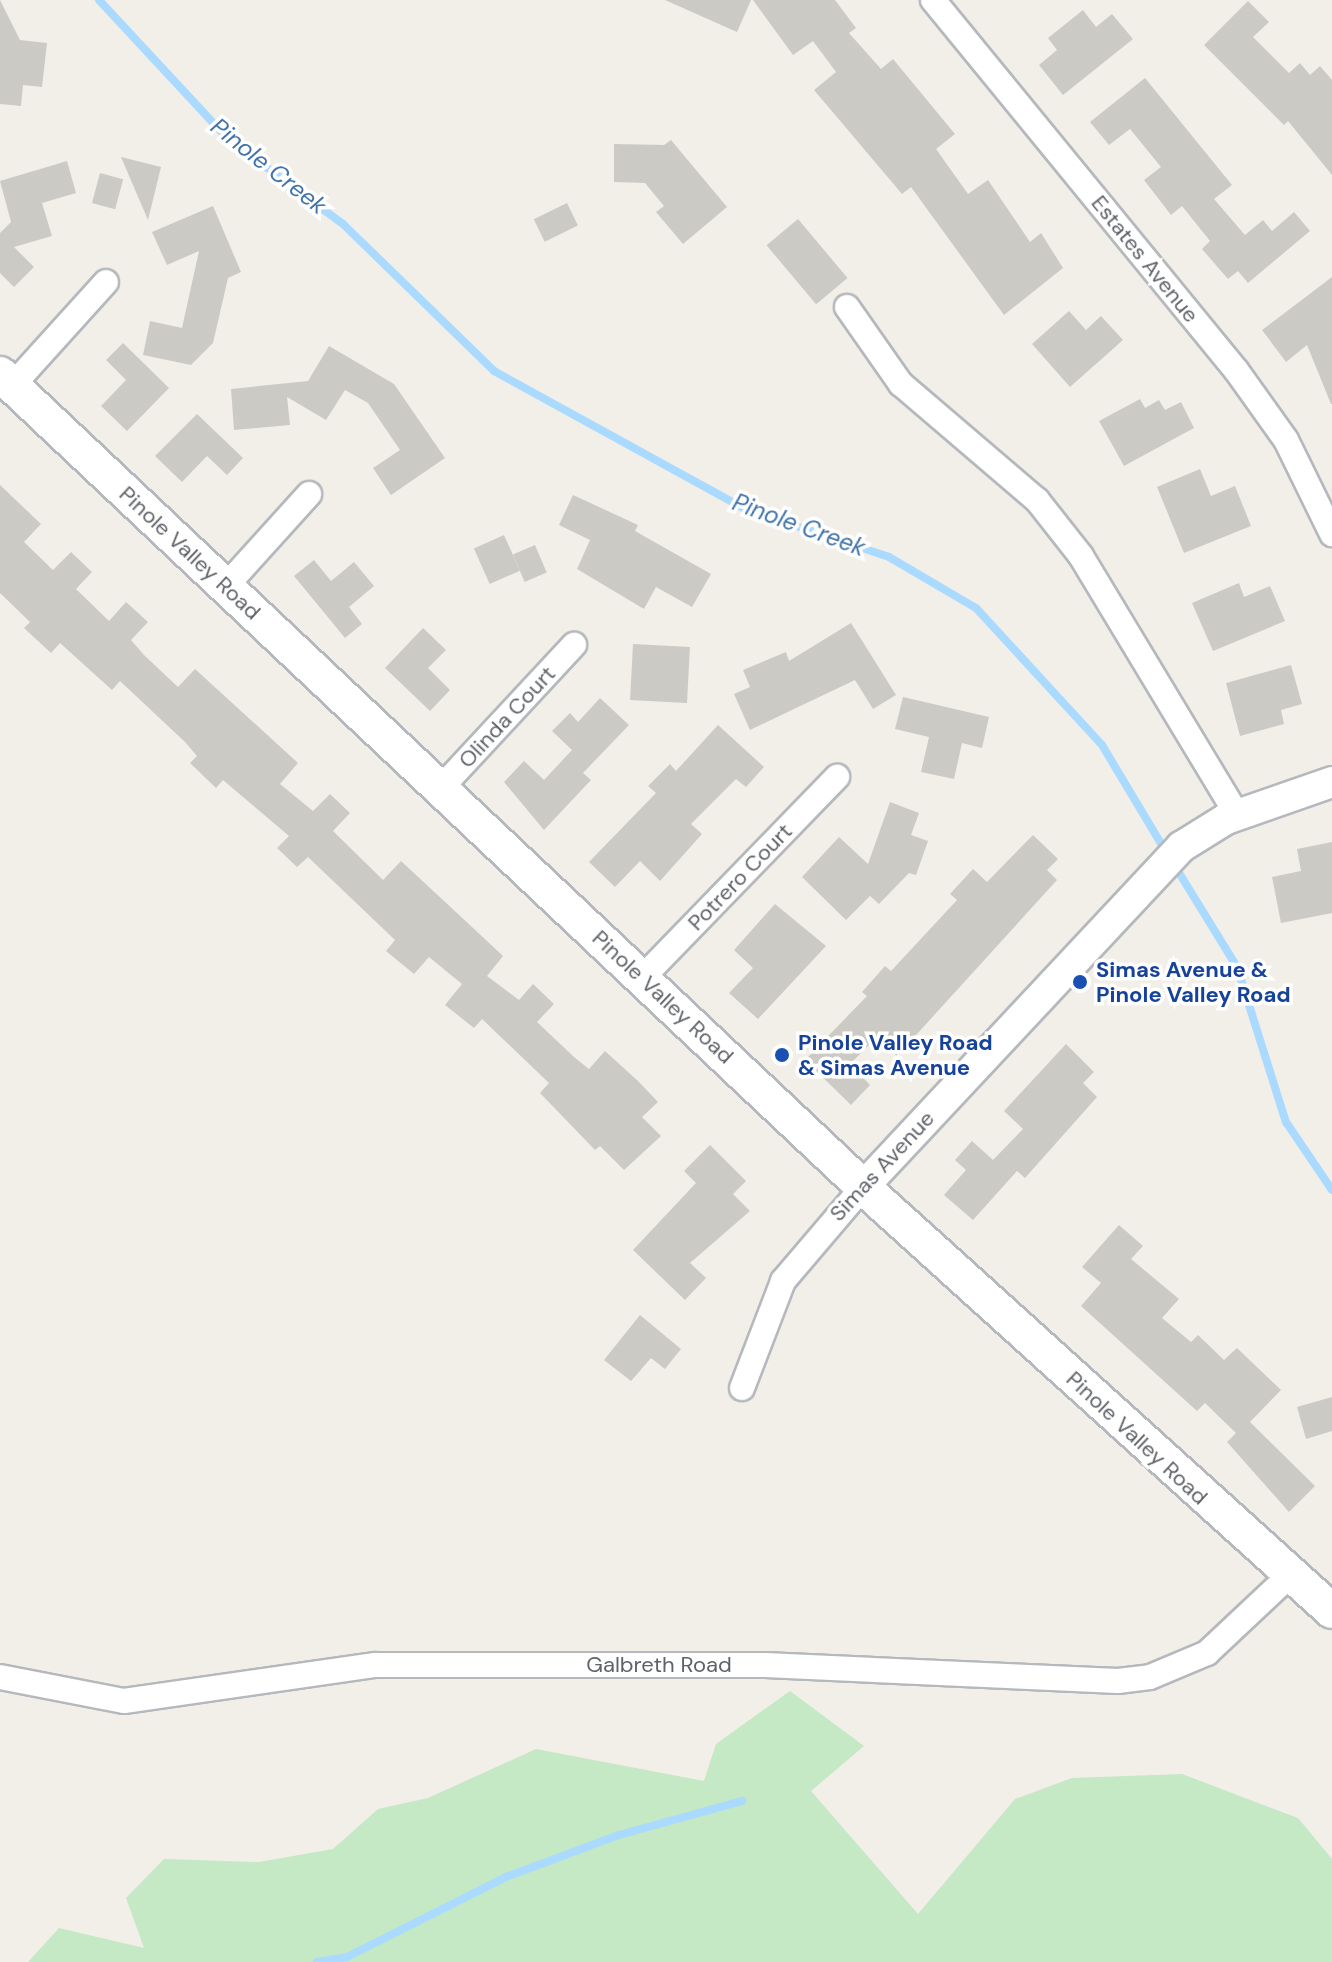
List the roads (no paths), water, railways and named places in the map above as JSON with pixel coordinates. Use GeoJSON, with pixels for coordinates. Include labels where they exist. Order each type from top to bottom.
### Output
{"type":"FeatureCollection","features":[{"type":"Feature","properties":{"kind":"main road","name":"Pinole Valley Road"},"geometry":{"type":"LineString","coordinates":[[6,380],[863,1187],[1288,1577],[1332,1611]]}},
{"type":"Feature","properties":{"kind":"street","name":"Estates Avenue"},"geometry":{"type":"LineString","coordinates":[[933,0],[1236,370],[1286,440],[1332,534]]}},
{"type":"Feature","properties":{"kind":"street"},"geometry":{"type":"LineString","coordinates":[[6,380],[106,282]]}},
{"type":"Feature","properties":{"kind":"street"},"geometry":{"type":"LineString","coordinates":[[847,307],[901,384],[1037,500],[1081,556],[1231,817]]}},
{"type":"Feature","properties":{"kind":"street"},"geometry":{"type":"LineString","coordinates":[[226,586],[309,494]]}},
{"type":"Feature","properties":{"kind":"street","name":"Olinda Court"},"geometry":{"type":"LineString","coordinates":[[440,789],[574,645]]}},
{"type":"Feature","properties":{"kind":"street","name":"Potrero Court"},"geometry":{"type":"LineString","coordinates":[[643,977],[837,777]]}},
{"type":"Feature","properties":{"kind":"street","name":"Simas Avenue"},"geometry":{"type":"LineString","coordinates":[[742,1388],[783,1281],[863,1187],[1132,895],[1181,847],[1231,817],[1332,782]]}},
{"type":"Feature","properties":{"kind":"street","name":"Galbreth Road"},"geometry":{"type":"LineString","coordinates":[[0,1677],[124,1701],[176,1699],[326,1668],[375,1665],[765,1665],[1118,1681],[1150,1677],[1207,1653],[1288,1577]]}},
{"type":"Feature","properties":{"kind":"waterway","name":"Pinole Creek"},"geometry":{"type":"LineString","coordinates":[[99,0],[228,139],[343,224],[494,371],[745,509],[889,557],[976,608],[1102,745],[1166,852]]}},
{"type":"Feature","properties":{"kind":"waterway","name":"Pinole Creek"},"geometry":{"type":"LineString","coordinates":[[1173,863],[1237,967],[1286,1122],[1332,1190]]}},
{"type":"Feature","properties":{"kind":"waterway"},"geometry":{"type":"LineString","coordinates":[[317,1962],[347,1957],[506,1877],[619,1835],[742,1801]]}},
{"type":"Feature","properties":{"kind":"place","name":"Simas Avenue & Pinole Valley Road"},"geometry":{"type":"Point","coordinates":[1080,982]}},
{"type":"Feature","properties":{"kind":"place","name":"Pinole Valley Road & Simas Avenue"},"geometry":{"type":"Point","coordinates":[782,1055]}}]}
